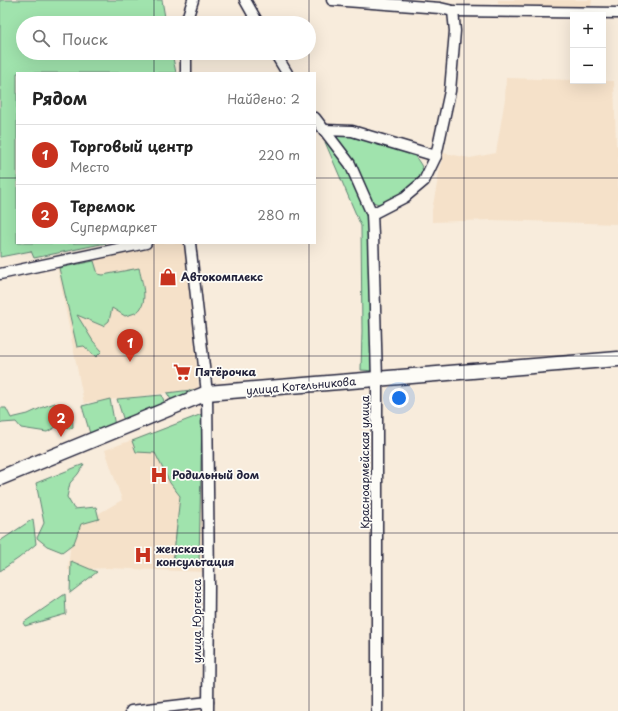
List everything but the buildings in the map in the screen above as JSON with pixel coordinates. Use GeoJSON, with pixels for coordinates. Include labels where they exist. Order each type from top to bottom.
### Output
{"type":"FeatureCollection","features":[{"type":"Feature","properties":{"kind":"street"},"geometry":{"type":"LineString","coordinates":[[188,16],[193,0]]}},
{"type":"Feature","properties":{"kind":"street"},"geometry":{"type":"LineString","coordinates":[[245,0],[254,16]]}},
{"type":"Feature","properties":{"kind":"street"},"geometry":{"type":"LineString","coordinates":[[332,0],[439,4],[454,11],[618,13]]}},
{"type":"Feature","properties":{"kind":"street"},"geometry":{"type":"LineString","coordinates":[[372,214],[405,197],[424,181],[436,156],[450,91],[455,31],[454,11]]}},
{"type":"Feature","properties":{"kind":"street"},"geometry":{"type":"LineString","coordinates":[[186,60],[186,72]]}},
{"type":"Feature","properties":{"kind":"street"},"geometry":{"type":"LineString","coordinates":[[279,60],[286,72]]}},
{"type":"Feature","properties":{"kind":"street","name":"Красноармейская улица"},"geometry":{"type":"LineString","coordinates":[[316,119],[350,164],[372,214],[377,380],[377,711]]}},
{"type":"Feature","properties":{"kind":"street"},"geometry":{"type":"LineString","coordinates":[[324,130],[352,131],[436,156]]}},
{"type":"Feature","properties":{"kind":"street"},"geometry":{"type":"LineString","coordinates":[[0,274],[141,244]]}},
{"type":"Feature","properties":{"kind":"street","name":"улица Юргенса"},"geometry":{"type":"LineString","coordinates":[[190,244],[207,393],[209,586],[208,706]]}},
{"type":"Feature","properties":{"kind":"street","name":"улица Котельникова"},"geometry":{"type":"LineString","coordinates":[[0,478],[207,393],[618,359]]}},
{"type":"Feature","properties":{"kind":"street"},"geometry":{"type":"LineString","coordinates":[[131,711],[208,706]]}},
{"type":"Feature","properties":{"kind":"shaded area"},"geometry":{"type":"Polygon","coordinates":[[[498,0],[592,0],[591,8],[498,4],[498,0]]]}},
{"type":"Feature","properties":{"kind":"shaded area"},"geometry":{"type":"Polygon","coordinates":[[[506,78],[570,80],[570,84],[606,84],[606,81],[614,81],[616,145],[618,146],[618,224],[492,220],[432,222],[432,210],[443,153],[470,158],[496,153],[505,99],[506,78]]]}},
{"type":"Feature","properties":{"kind":"shaded area"},"geometry":{"type":"Polygon","coordinates":[[[149,244],[184,244],[199,389],[84,403],[57,266],[86,261],[149,244]]]}},
{"type":"Feature","properties":{"kind":"shaded area","name":"Родильный дом"},"geometry":{"type":"Polygon","coordinates":[[[202,414],[205,572],[108,568],[68,570],[72,529],[122,500],[105,450],[202,414]]]}},
{"type":"Feature","properties":{"kind":"green space"},"geometry":{"type":"Polygon","coordinates":[[[0,0],[162,0],[165,16],[16,16],[16,60],[173,60],[176,72],[16,72],[16,244],[101,244],[34,258],[31,251],[0,257],[0,0]]]}},
{"type":"Feature","properties":{"kind":"green space"},"geometry":{"type":"Polygon","coordinates":[[[352,134],[412,151],[421,165],[423,177],[408,190],[381,205],[368,200],[350,154],[333,136],[352,134]]]}},
{"type":"Feature","properties":{"kind":"green space"},"geometry":{"type":"Polygon","coordinates":[[[329,141],[349,165],[371,217],[375,371],[361,370],[361,226],[325,142],[329,141]]]}},
{"type":"Feature","properties":{"kind":"green space"},"geometry":{"type":"Polygon","coordinates":[[[94,261],[98,274],[103,275],[139,268],[144,291],[143,303],[137,312],[125,316],[112,308],[109,321],[103,326],[77,315],[93,341],[102,351],[96,357],[84,346],[77,347],[59,268],[94,261]]]}},
{"type":"Feature","properties":{"kind":"green space"},"geometry":{"type":"Polygon","coordinates":[[[199,389],[173,403],[167,393],[199,389]]]}},
{"type":"Feature","properties":{"kind":"green space"},"geometry":{"type":"Polygon","coordinates":[[[162,395],[165,405],[126,422],[123,418],[117,399],[162,395]]]}},
{"type":"Feature","properties":{"kind":"green space"},"geometry":{"type":"Polygon","coordinates":[[[110,399],[115,426],[91,437],[82,406],[110,399]]]}},
{"type":"Feature","properties":{"kind":"green space"},"geometry":{"type":"Polygon","coordinates":[[[55,403],[60,410],[72,409],[73,427],[69,429],[65,425],[58,426],[47,432],[21,428],[16,422],[0,422],[0,408],[6,408],[11,418],[28,414],[55,403]]]}},
{"type":"Feature","properties":{"kind":"green space"},"geometry":{"type":"Polygon","coordinates":[[[202,414],[199,564],[182,567],[173,563],[180,496],[170,483],[155,453],[136,452],[132,441],[202,414]]]}},
{"type":"Feature","properties":{"kind":"green space"},"geometry":{"type":"Polygon","coordinates":[[[84,464],[70,483],[67,497],[74,509],[96,507],[99,519],[81,524],[74,543],[62,552],[47,546],[37,538],[44,523],[36,483],[84,464]]]}},
{"type":"Feature","properties":{"kind":"green space"},"geometry":{"type":"Polygon","coordinates":[[[33,519],[36,544],[0,571],[0,541],[33,519]]]}},
{"type":"Feature","properties":{"kind":"green space"},"geometry":{"type":"Polygon","coordinates":[[[71,561],[97,572],[70,593],[71,561]]]}},
{"type":"Feature","properties":{"kind":"green space"},"geometry":{"type":"Polygon","coordinates":[[[65,594],[66,614],[25,626],[23,623],[65,594]]]}},
{"type":"Feature","properties":{"kind":"place","name":"Автокомплекс"},"geometry":{"type":"Point","coordinates":[168,277]}},
{"type":"Feature","properties":{"kind":"place","name":"Торговый центр"},"geometry":{"type":"Point","coordinates":[130,362]}},
{"type":"Feature","properties":{"kind":"place","name":"Пятёрочка"},"geometry":{"type":"Point","coordinates":[182,372]}},
{"type":"Feature","properties":{"kind":"place","name":"Теремок"},"geometry":{"type":"Point","coordinates":[61,437]}},
{"type":"Feature","properties":{"kind":"place","name":"Родильный дом"},"geometry":{"type":"Point","coordinates":[159,475]}},
{"type":"Feature","properties":{"kind":"place","name":"женская консультация"},"geometry":{"type":"Point","coordinates":[143,555]}}]}
